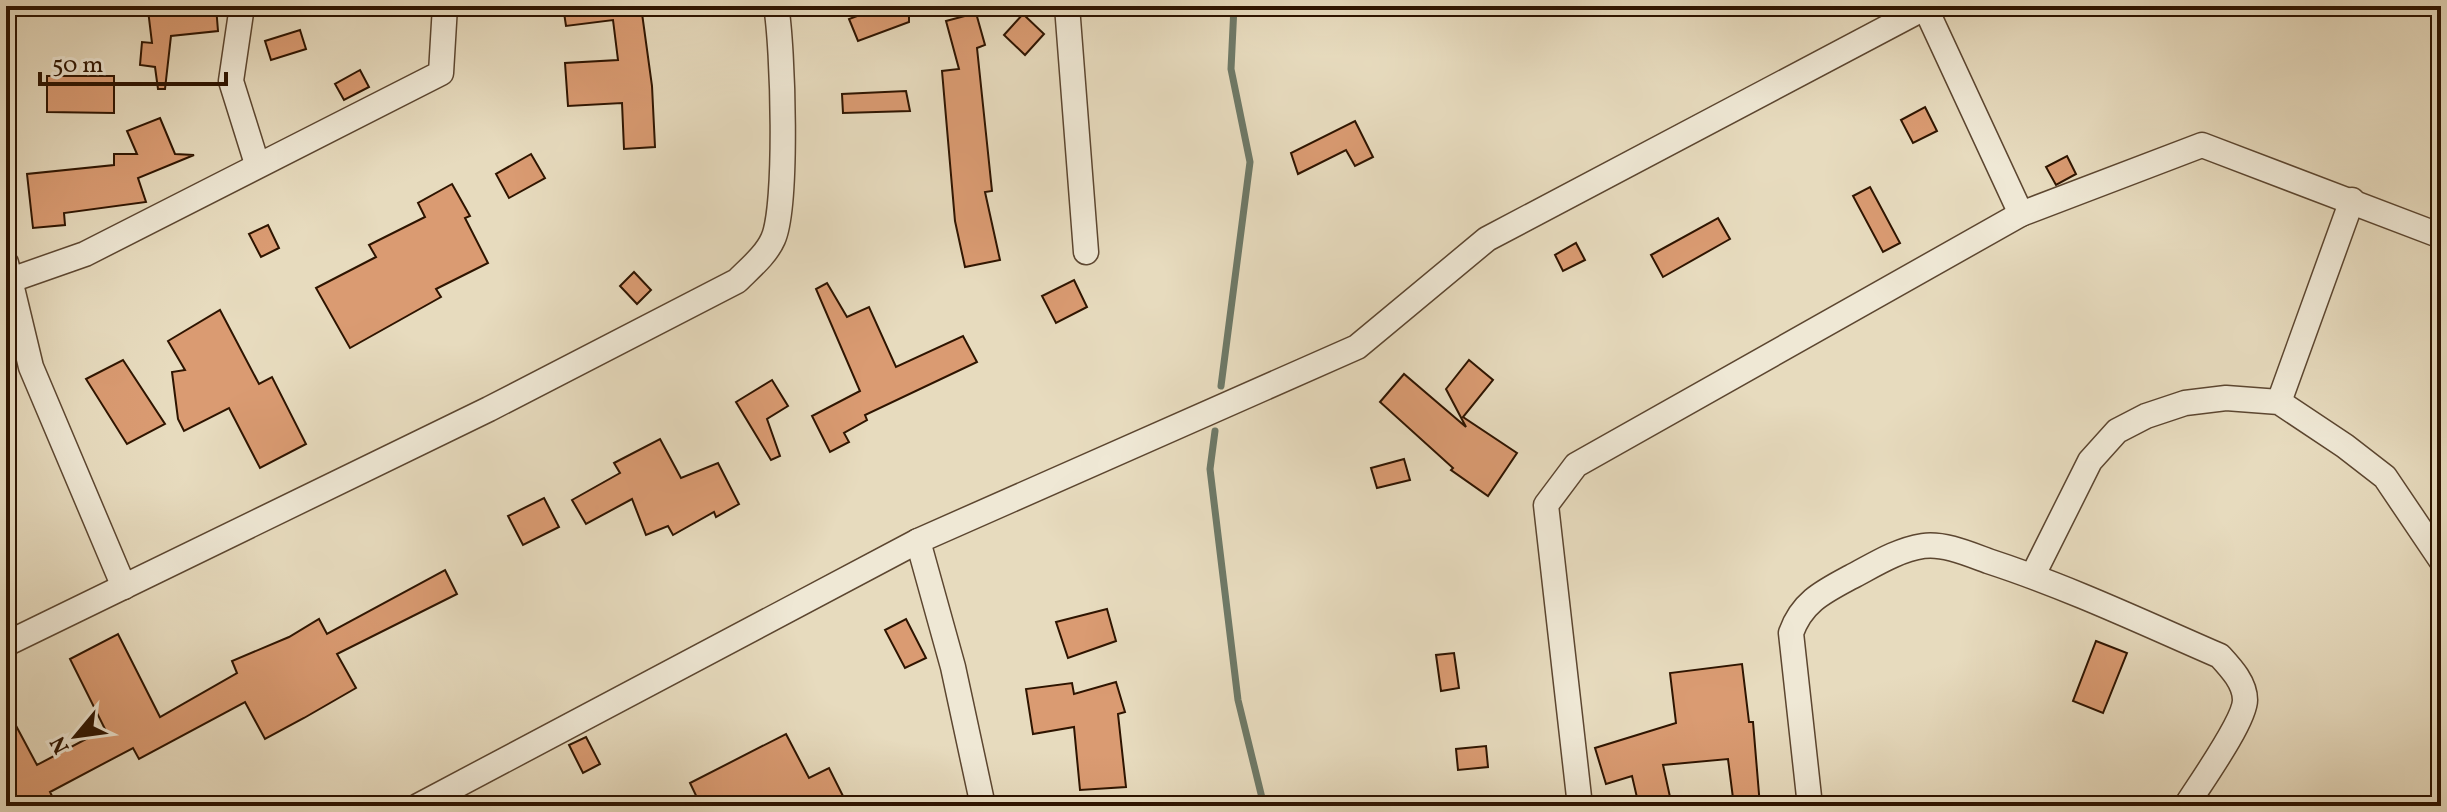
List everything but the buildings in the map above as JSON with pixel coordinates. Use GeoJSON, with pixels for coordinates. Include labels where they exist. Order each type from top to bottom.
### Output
{"type":"FeatureCollection","features":[{"type":"Feature","properties":{"kind":"street"},"geometry":{"type":"LineString","coordinates":[[242,6],[231,81],[257,164]]}},
{"type":"Feature","properties":{"kind":"street"},"geometry":{"type":"LineString","coordinates":[[124,587],[31,367],[7,272],[85,254],[441,73],[445,6]]}},
{"type":"Feature","properties":{"kind":"street"},"geometry":{"type":"LineString","coordinates":[[6,644],[489,409],[737,281],[766,251],[779,218],[781,118],[776,6]]}},
{"type":"Feature","properties":{"kind":"street"},"geometry":{"type":"LineString","coordinates":[[1067,6],[1086,252]]}},
{"type":"Feature","properties":{"kind":"street"},"geometry":{"type":"LineString","coordinates":[[418,806],[918,541],[1357,347],[1487,239],[1926,7],[2021,214]]}},
{"type":"Feature","properties":{"kind":"street"},"geometry":{"type":"LineString","coordinates":[[1580,806],[1546,505],[1576,465],[2021,214],[2202,145],[2441,236]]}},
{"type":"Feature","properties":{"kind":"street"},"geometry":{"type":"LineString","coordinates":[[2279,402],[2352,200]]}},
{"type":"Feature","properties":{"kind":"street"},"geometry":{"type":"LineString","coordinates":[[2033,575],[2090,461],[2117,431],[2146,416],[2185,403],[2226,398],[2279,402],[2345,446],[2385,477],[2441,560]]}},
{"type":"Feature","properties":{"kind":"street"},"geometry":{"type":"LineString","coordinates":[[918,541],[953,667],[983,806]]}},
{"type":"Feature","properties":{"kind":"street"},"geometry":{"type":"LineString","coordinates":[[1810,806],[1791,633],[1798,614],[1811,599],[1898,552],[1926,545],[1955,550],[2033,575],[2220,656],[2234,673],[2245,701],[2240,718],[2186,806]]}},
{"type":"Feature","properties":{"kind":"waterway"},"geometry":{"type":"LineString","coordinates":[[1221,386],[1250,162],[1231,69],[1234,6]]}},
{"type":"Feature","properties":{"kind":"waterway"},"geometry":{"type":"LineString","coordinates":[[1215,431],[1210,469],[1238,700],[1264,806]]}}]}
